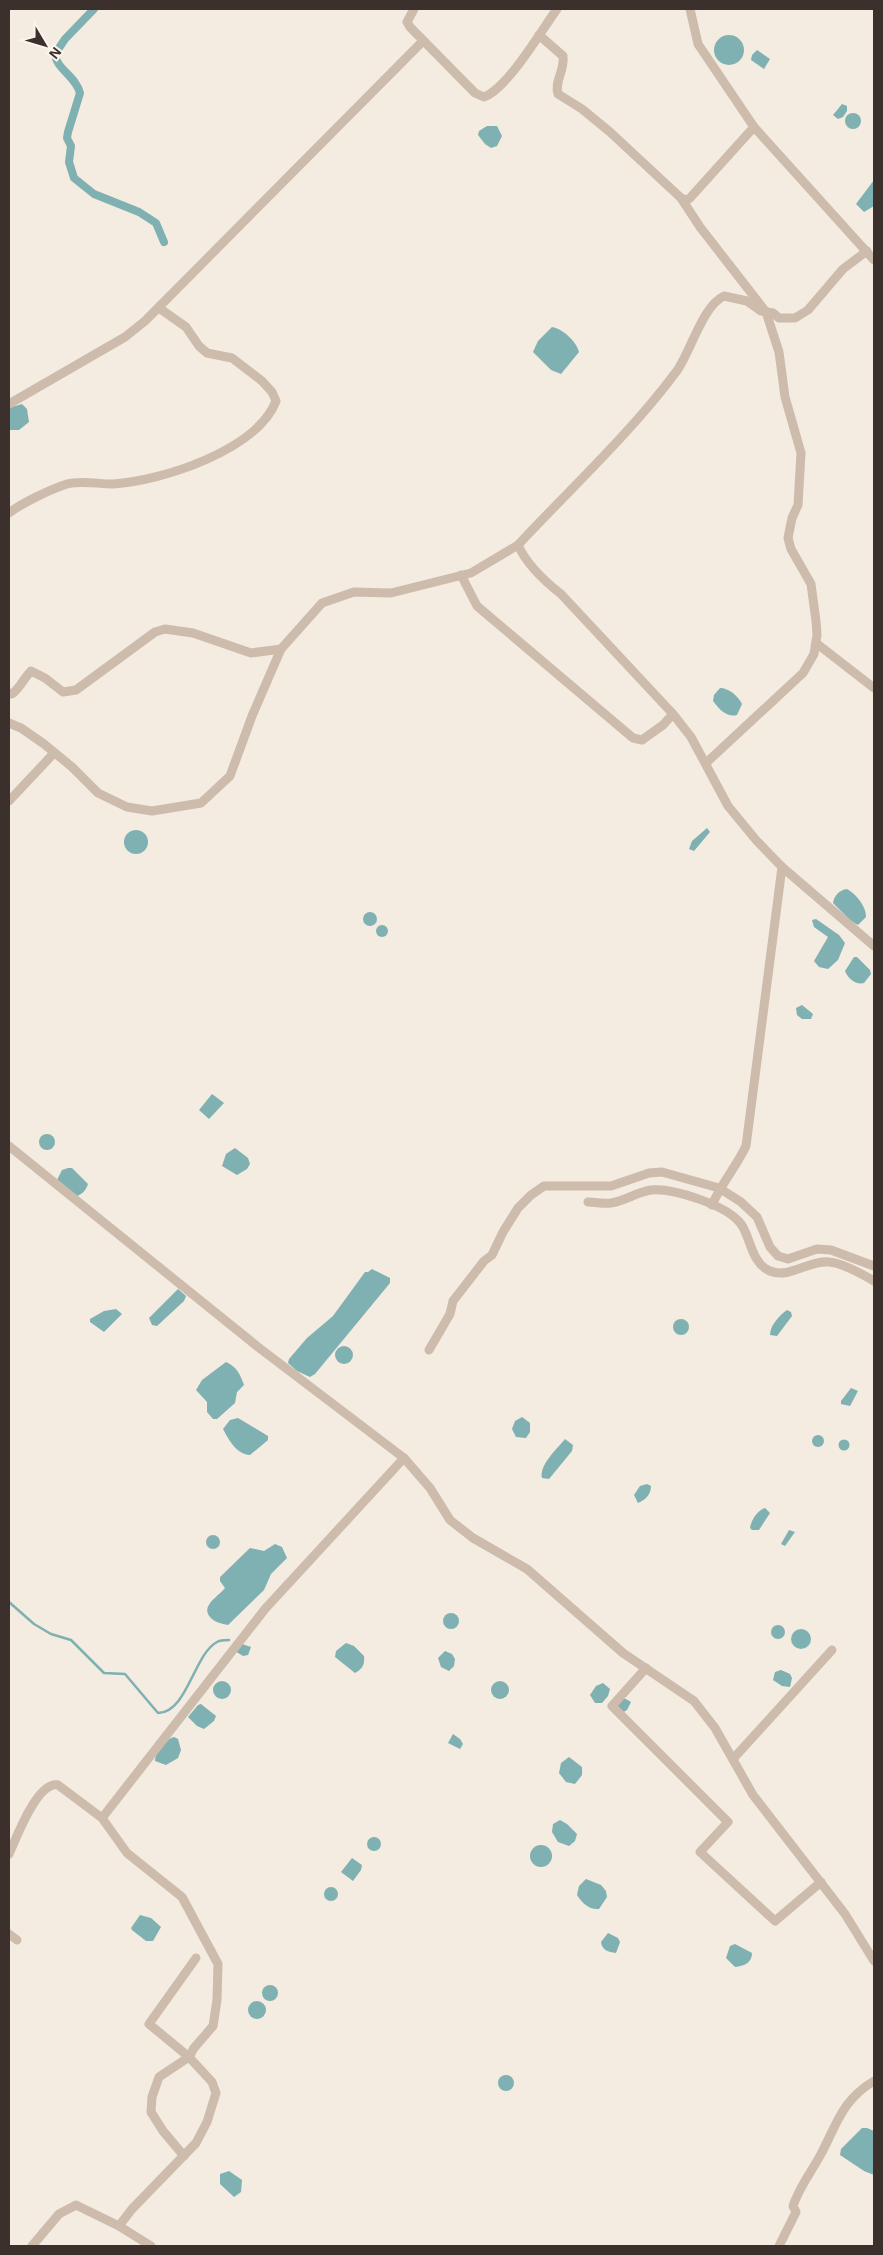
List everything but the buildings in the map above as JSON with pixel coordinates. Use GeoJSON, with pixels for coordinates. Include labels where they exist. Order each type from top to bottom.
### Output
{"type":"FeatureCollection","features":[{"type":"Feature","properties":{"kind":"street"},"geometry":{"type":"LineString","coordinates":[[414,9],[407,22],[423,41],[475,93],[484,97],[496,90],[509,77],[557,9]]}},
{"type":"Feature","properties":{"kind":"street"},"geometry":{"type":"LineString","coordinates":[[690,9],[698,44],[754,127],[874,260]]}},
{"type":"Feature","properties":{"kind":"street"},"geometry":{"type":"LineString","coordinates":[[538,35],[563,56],[565,65],[557,84],[558,94],[582,109],[610,132],[681,198],[700,227],[766,312],[779,352],[785,397],[800,453],[798,504],[792,518],[788,538],[791,549],[811,584],[816,621],[816,643],[810,664],[803,673],[706,763]]}},
{"type":"Feature","properties":{"kind":"street"},"geometry":{"type":"LineString","coordinates":[[9,404],[125,337],[159,308],[423,41]]}},
{"type":"Feature","properties":{"kind":"street"},"geometry":{"type":"LineString","coordinates":[[681,198],[687,200],[690,198],[754,127]]}},
{"type":"Feature","properties":{"kind":"street"},"geometry":{"type":"LineString","coordinates":[[9,724],[21,728],[72,767],[98,794],[127,807],[152,811],[201,803],[230,776],[252,716],[281,649],[322,603],[354,592],[391,593],[471,573],[518,544],[649,406],[678,370],[692,340],[716,300],[724,296],[747,301],[761,312],[773,313],[780,318],[795,318],[808,310],[843,269],[866,251]]}},
{"type":"Feature","properties":{"kind":"street"},"geometry":{"type":"LineString","coordinates":[[9,513],[67,484],[114,484],[174,472],[204,461],[251,434],[267,417],[276,401],[272,392],[262,381],[232,358],[207,353],[199,346],[186,327],[159,308]]}},
{"type":"Feature","properties":{"kind":"street"},"geometry":{"type":"LineString","coordinates":[[518,544],[523,557],[544,581],[561,594],[673,714],[691,737],[728,806],[756,840],[782,867],[874,946]]}},
{"type":"Feature","properties":{"kind":"street"},"geometry":{"type":"LineString","coordinates":[[461,575],[477,606],[504,631],[633,738],[642,740],[663,725],[673,714]]}},
{"type":"Feature","properties":{"kind":"street"},"geometry":{"type":"LineString","coordinates":[[9,693],[12,694],[18,689],[23,679],[31,671],[45,678],[63,692],[76,690],[155,632],[165,629],[193,633],[250,653],[281,649]]}},
{"type":"Feature","properties":{"kind":"street"},"geometry":{"type":"LineString","coordinates":[[816,643],[874,688]]}},
{"type":"Feature","properties":{"kind":"street"},"geometry":{"type":"LineString","coordinates":[[9,801],[54,753]]}},
{"type":"Feature","properties":{"kind":"street"},"geometry":{"type":"LineString","coordinates":[[712,1205],[719,1188],[737,1166],[746,1146],[782,867]]}},
{"type":"Feature","properties":{"kind":"street"},"geometry":{"type":"LineString","coordinates":[[9,1146],[258,1347],[404,1458],[430,1488],[450,1520],[473,1538],[527,1569],[623,1653],[694,1701],[715,1728],[753,1795],[845,1914],[874,1961]]}},
{"type":"Feature","properties":{"kind":"street"},"geometry":{"type":"LineString","coordinates":[[429,1350],[450,1314],[454,1301],[484,1261],[492,1255],[503,1232],[518,1208],[531,1195],[544,1186],[611,1186],[649,1173],[662,1172],[719,1188],[741,1202],[757,1217],[770,1247],[778,1256],[788,1260],[817,1249],[831,1250],[874,1266]]}},
{"type":"Feature","properties":{"kind":"street"},"geometry":{"type":"LineString","coordinates":[[588,1202],[612,1203],[648,1190],[665,1190],[731,1213],[742,1224],[757,1260],[768,1270],[778,1273],[810,1264],[829,1262],[874,1281]]}},
{"type":"Feature","properties":{"kind":"street"},"geometry":{"type":"LineString","coordinates":[[102,1818],[265,1609],[404,1458]]}},
{"type":"Feature","properties":{"kind":"street"},"geometry":{"type":"LineString","coordinates":[[733,1759],[832,1650]]}},
{"type":"Feature","properties":{"kind":"street"},"geometry":{"type":"LineString","coordinates":[[646,1668],[612,1706],[728,1822],[700,1852],[774,1921],[821,1882]]}},
{"type":"Feature","properties":{"kind":"street"},"geometry":{"type":"LineString","coordinates":[[9,1854],[29,1810],[47,1787],[52,1784],[58,1786],[102,1818],[127,1853],[182,1897],[218,1964],[217,2000],[213,2026],[194,2048],[189,2057],[159,2077],[154,2092],[151,2112],[163,2131],[184,2156]]}},
{"type":"Feature","properties":{"kind":"street"},"geometry":{"type":"LineString","coordinates":[[9,1934],[17,1940]]}},
{"type":"Feature","properties":{"kind":"street"},"geometry":{"type":"LineString","coordinates":[[119,2226],[138,2202],[196,2143],[207,2122],[216,2093],[212,2082],[189,2057],[149,2024],[196,1958]]}},
{"type":"Feature","properties":{"kind":"street"},"geometry":{"type":"LineString","coordinates":[[779,2246],[796,2212],[793,2206],[796,2197],[821,2154],[836,2120],[844,2107],[863,2088],[874,2081]]}},
{"type":"Feature","properties":{"kind":"street"},"geometry":{"type":"LineString","coordinates":[[32,2246],[59,2214],[76,2205],[119,2226],[146,2245]]}},
{"type":"Feature","properties":{"kind":"water"},"geometry":{"type":"Polygon","coordinates":[[[729,35],[735,36],[743,44],[743,56],[735,64],[729,65],[723,64],[715,56],[714,50],[715,44],[723,36],[729,35]]]}},
{"type":"Feature","properties":{"kind":"water"},"geometry":{"type":"Polygon","coordinates":[[[757,50],[770,59],[764,69],[751,60],[752,55],[757,50]]]}},
{"type":"Feature","properties":{"kind":"water"},"geometry":{"type":"Polygon","coordinates":[[[842,104],[847,106],[847,111],[843,117],[838,119],[833,115],[842,104]]]}},
{"type":"Feature","properties":{"kind":"water"},"geometry":{"type":"Polygon","coordinates":[[[850,113],[856,113],[861,118],[859,127],[850,129],[845,124],[845,118],[850,113]]]}},
{"type":"Feature","properties":{"kind":"water"},"geometry":{"type":"Polygon","coordinates":[[[487,126],[497,126],[502,136],[497,146],[491,148],[478,135],[479,131],[487,126]]]}},
{"type":"Feature","properties":{"kind":"water"},"geometry":{"type":"Polygon","coordinates":[[[874,180],[874,206],[864,212],[856,204],[874,180]]]}},
{"type":"Feature","properties":{"kind":"water"},"geometry":{"type":"Polygon","coordinates":[[[552,327],[568,336],[579,352],[561,374],[551,370],[533,352],[538,341],[552,327]]]}},
{"type":"Feature","properties":{"kind":"water"},"geometry":{"type":"Polygon","coordinates":[[[22,404],[27,409],[29,422],[19,430],[9,430],[9,408],[22,404]]]}},
{"type":"Feature","properties":{"kind":"water"},"geometry":{"type":"Polygon","coordinates":[[[720,688],[736,695],[742,704],[737,715],[727,714],[713,701],[714,695],[720,688]]]}},
{"type":"Feature","properties":{"kind":"water"},"geometry":{"type":"Polygon","coordinates":[[[707,828],[710,832],[694,851],[689,849],[692,841],[707,828]]]}},
{"type":"Feature","properties":{"kind":"water"},"geometry":{"type":"Polygon","coordinates":[[[136,830],[141,831],[147,837],[147,847],[141,853],[136,854],[131,853],[125,847],[124,842],[125,837],[131,831],[136,830]]]}},
{"type":"Feature","properties":{"kind":"water"},"geometry":{"type":"Polygon","coordinates":[[[847,889],[857,897],[866,913],[866,917],[858,925],[851,921],[833,903],[837,894],[847,889]]]}},
{"type":"Feature","properties":{"kind":"water"},"geometry":{"type":"Polygon","coordinates":[[[370,912],[375,914],[377,919],[375,924],[370,926],[365,924],[363,919],[365,914],[370,912]]]}},
{"type":"Feature","properties":{"kind":"water"},"geometry":{"type":"Polygon","coordinates":[[[816,919],[839,935],[845,943],[838,960],[828,969],[819,967],[814,961],[828,937],[814,927],[812,920],[816,919]]]}},
{"type":"Feature","properties":{"kind":"water"},"geometry":{"type":"Polygon","coordinates":[[[380,925],[384,925],[388,931],[384,937],[380,937],[376,933],[376,929],[380,925]]]}},
{"type":"Feature","properties":{"kind":"water"},"geometry":{"type":"Polygon","coordinates":[[[854,957],[857,957],[870,970],[871,974],[864,983],[853,981],[845,971],[854,957]]]}},
{"type":"Feature","properties":{"kind":"water"},"geometry":{"type":"Polygon","coordinates":[[[802,1005],[813,1014],[811,1019],[802,1019],[797,1015],[796,1008],[802,1005]]]}},
{"type":"Feature","properties":{"kind":"water"},"geometry":{"type":"Polygon","coordinates":[[[212,1094],[224,1103],[209,1119],[199,1110],[212,1094]]]}},
{"type":"Feature","properties":{"kind":"water"},"geometry":{"type":"Polygon","coordinates":[[[47,1134],[53,1136],[55,1142],[53,1148],[47,1150],[41,1148],[39,1142],[41,1136],[47,1134]]]}},
{"type":"Feature","properties":{"kind":"water"},"geometry":{"type":"Polygon","coordinates":[[[235,1148],[248,1158],[250,1164],[247,1169],[237,1175],[222,1166],[226,1154],[235,1148]]]}},
{"type":"Feature","properties":{"kind":"water"},"geometry":{"type":"Polygon","coordinates":[[[72,1168],[88,1184],[83,1192],[76,1196],[57,1180],[62,1170],[72,1168]]]}},
{"type":"Feature","properties":{"kind":"water"},"geometry":{"type":"Polygon","coordinates":[[[372,1269],[390,1278],[390,1283],[315,1374],[310,1377],[297,1371],[288,1363],[289,1359],[307,1338],[333,1316],[365,1272],[372,1269]]]}},
{"type":"Feature","properties":{"kind":"water"},"geometry":{"type":"Polygon","coordinates":[[[178,1289],[186,1296],[184,1301],[157,1326],[152,1325],[149,1318],[178,1289]]]}},
{"type":"Feature","properties":{"kind":"water"},"geometry":{"type":"Polygon","coordinates":[[[116,1309],[122,1314],[104,1332],[90,1322],[90,1319],[104,1311],[116,1309]]]}},
{"type":"Feature","properties":{"kind":"water"},"geometry":{"type":"Polygon","coordinates":[[[787,1310],[791,1312],[792,1316],[777,1336],[770,1335],[774,1324],[787,1310]]]}},
{"type":"Feature","properties":{"kind":"water"},"geometry":{"type":"Polygon","coordinates":[[[678,1319],[684,1319],[689,1324],[687,1333],[678,1335],[673,1330],[673,1324],[678,1319]]]}},
{"type":"Feature","properties":{"kind":"water"},"geometry":{"type":"Polygon","coordinates":[[[344,1346],[350,1349],[353,1355],[350,1361],[344,1364],[338,1361],[335,1355],[338,1349],[344,1346]]]}},
{"type":"Feature","properties":{"kind":"water"},"geometry":{"type":"Polygon","coordinates":[[[226,1362],[238,1371],[244,1385],[237,1392],[235,1403],[217,1419],[213,1419],[207,1412],[207,1402],[196,1390],[202,1380],[226,1362]]]}},
{"type":"Feature","properties":{"kind":"water"},"geometry":{"type":"Polygon","coordinates":[[[851,1388],[858,1391],[850,1406],[841,1404],[841,1401],[851,1388]]]}},
{"type":"Feature","properties":{"kind":"water"},"geometry":{"type":"Polygon","coordinates":[[[522,1417],[530,1423],[530,1432],[526,1438],[516,1437],[512,1429],[515,1421],[522,1417]]]}},
{"type":"Feature","properties":{"kind":"water"},"geometry":{"type":"Polygon","coordinates":[[[238,1418],[268,1436],[268,1440],[250,1455],[237,1449],[230,1442],[223,1429],[230,1420],[238,1418]]]}},
{"type":"Feature","properties":{"kind":"water"},"geometry":{"type":"Polygon","coordinates":[[[818,1435],[824,1441],[818,1447],[812,1441],[818,1435]]]}},
{"type":"Feature","properties":{"kind":"water"},"geometry":{"type":"Polygon","coordinates":[[[565,1439],[573,1445],[572,1451],[549,1479],[542,1478],[543,1468],[553,1452],[565,1439]]]}},
{"type":"Feature","properties":{"kind":"water"},"geometry":{"type":"Polygon","coordinates":[[[844,1439],[850,1445],[844,1451],[838,1445],[844,1439]]]}},
{"type":"Feature","properties":{"kind":"water"},"geometry":{"type":"Polygon","coordinates":[[[647,1484],[651,1486],[649,1495],[638,1503],[634,1495],[640,1486],[647,1484]]]}},
{"type":"Feature","properties":{"kind":"water"},"geometry":{"type":"Polygon","coordinates":[[[765,1508],[770,1513],[759,1530],[752,1530],[750,1528],[753,1519],[757,1513],[765,1508]]]}},
{"type":"Feature","properties":{"kind":"water"},"geometry":{"type":"Polygon","coordinates":[[[789,1530],[795,1532],[785,1546],[781,1544],[789,1530]]]}},
{"type":"Feature","properties":{"kind":"water"},"geometry":{"type":"Polygon","coordinates":[[[213,1535],[218,1537],[220,1542],[218,1547],[213,1549],[208,1547],[206,1542],[208,1537],[213,1535]]]}},
{"type":"Feature","properties":{"kind":"water"},"geometry":{"type":"Polygon","coordinates":[[[275,1544],[282,1547],[287,1558],[271,1574],[264,1590],[228,1625],[212,1619],[207,1609],[225,1588],[220,1581],[220,1577],[250,1548],[264,1551],[275,1544]]]}},
{"type":"Feature","properties":{"kind":"water"},"geometry":{"type":"Polygon","coordinates":[[[451,1613],[457,1615],[459,1621],[457,1627],[451,1629],[445,1627],[443,1621],[445,1615],[451,1613]]]}},
{"type":"Feature","properties":{"kind":"water"},"geometry":{"type":"Polygon","coordinates":[[[775,1625],[781,1625],[785,1632],[781,1639],[775,1639],[771,1635],[771,1629],[775,1625]]]}},
{"type":"Feature","properties":{"kind":"water"},"geometry":{"type":"Polygon","coordinates":[[[801,1629],[808,1632],[811,1639],[808,1646],[801,1649],[794,1646],[791,1639],[794,1632],[801,1629]]]}},
{"type":"Feature","properties":{"kind":"water"},"geometry":{"type":"Polygon","coordinates":[[[346,1643],[354,1646],[364,1656],[364,1662],[360,1670],[355,1673],[335,1657],[336,1651],[346,1643]]]}},
{"type":"Feature","properties":{"kind":"water"},"geometry":{"type":"Polygon","coordinates":[[[242,1644],[251,1647],[248,1655],[243,1656],[235,1651],[242,1644]]]}},
{"type":"Feature","properties":{"kind":"water"},"geometry":{"type":"Polygon","coordinates":[[[445,1651],[452,1654],[455,1659],[454,1666],[449,1671],[441,1667],[438,1658],[445,1651]]]}},
{"type":"Feature","properties":{"kind":"water"},"geometry":{"type":"Polygon","coordinates":[[[781,1670],[790,1674],[792,1678],[790,1687],[782,1686],[773,1680],[775,1672],[781,1670]]]}},
{"type":"Feature","properties":{"kind":"water"},"geometry":{"type":"Polygon","coordinates":[[[222,1681],[230,1686],[231,1690],[226,1698],[222,1699],[214,1694],[213,1690],[218,1682],[222,1681]]]}},
{"type":"Feature","properties":{"kind":"water"},"geometry":{"type":"Polygon","coordinates":[[[500,1681],[506,1684],[509,1690],[506,1696],[500,1699],[494,1696],[491,1690],[494,1684],[500,1681]]]}},
{"type":"Feature","properties":{"kind":"water"},"geometry":{"type":"Polygon","coordinates":[[[603,1683],[610,1689],[608,1696],[602,1703],[595,1703],[590,1695],[596,1686],[603,1683]]]}},
{"type":"Feature","properties":{"kind":"water"},"geometry":{"type":"Polygon","coordinates":[[[621,1699],[631,1702],[627,1710],[622,1713],[616,1707],[621,1699]]]}},
{"type":"Feature","properties":{"kind":"water"},"geometry":{"type":"Polygon","coordinates":[[[201,1704],[216,1716],[214,1721],[204,1729],[197,1726],[188,1717],[201,1704]]]}},
{"type":"Feature","properties":{"kind":"water"},"geometry":{"type":"Polygon","coordinates":[[[453,1734],[463,1744],[460,1749],[448,1743],[453,1734]]]}},
{"type":"Feature","properties":{"kind":"water"},"geometry":{"type":"Polygon","coordinates":[[[174,1737],[178,1739],[181,1750],[178,1758],[166,1765],[155,1761],[155,1757],[162,1746],[174,1737]]]}},
{"type":"Feature","properties":{"kind":"water"},"geometry":{"type":"Polygon","coordinates":[[[569,1757],[582,1767],[582,1775],[575,1784],[566,1782],[559,1773],[561,1763],[569,1757]]]}},
{"type":"Feature","properties":{"kind":"water"},"geometry":{"type":"Polygon","coordinates":[[[560,1820],[577,1834],[575,1841],[569,1846],[558,1842],[552,1832],[553,1824],[560,1820]]]}},
{"type":"Feature","properties":{"kind":"water"},"geometry":{"type":"Polygon","coordinates":[[[374,1837],[379,1839],[381,1844],[379,1849],[374,1851],[369,1849],[367,1844],[369,1839],[374,1837]]]}},
{"type":"Feature","properties":{"kind":"water"},"geometry":{"type":"Polygon","coordinates":[[[541,1845],[549,1848],[552,1856],[549,1864],[541,1867],[533,1864],[530,1856],[533,1848],[541,1845]]]}},
{"type":"Feature","properties":{"kind":"water"},"geometry":{"type":"Polygon","coordinates":[[[352,1858],[362,1865],[361,1870],[353,1881],[341,1872],[352,1858]]]}},
{"type":"Feature","properties":{"kind":"water"},"geometry":{"type":"Polygon","coordinates":[[[586,1879],[601,1885],[606,1891],[607,1897],[599,1909],[586,1905],[577,1895],[579,1886],[586,1879]]]}},
{"type":"Feature","properties":{"kind":"water"},"geometry":{"type":"Polygon","coordinates":[[[331,1887],[336,1889],[338,1894],[336,1899],[331,1901],[326,1899],[324,1894],[326,1889],[331,1887]]]}},
{"type":"Feature","properties":{"kind":"water"},"geometry":{"type":"Polygon","coordinates":[[[140,1915],[151,1918],[161,1927],[153,1941],[146,1941],[131,1928],[140,1915]]]}},
{"type":"Feature","properties":{"kind":"water"},"geometry":{"type":"Polygon","coordinates":[[[608,1933],[618,1938],[620,1942],[616,1953],[606,1950],[602,1945],[601,1942],[608,1933]]]}},
{"type":"Feature","properties":{"kind":"water"},"geometry":{"type":"Polygon","coordinates":[[[735,1944],[752,1953],[752,1956],[747,1963],[735,1967],[726,1958],[730,1946],[735,1944]]]}},
{"type":"Feature","properties":{"kind":"water"},"geometry":{"type":"Polygon","coordinates":[[[270,1985],[276,1987],[278,1993],[276,1999],[270,2001],[264,1999],[262,1993],[264,1987],[270,1985]]]}},
{"type":"Feature","properties":{"kind":"water"},"geometry":{"type":"Polygon","coordinates":[[[257,2001],[263,2004],[266,2010],[263,2016],[257,2019],[251,2016],[248,2010],[251,2004],[257,2001]]]}},
{"type":"Feature","properties":{"kind":"water"},"geometry":{"type":"Polygon","coordinates":[[[506,2075],[514,2083],[506,2091],[498,2083],[506,2075]]]}},
{"type":"Feature","properties":{"kind":"water"},"geometry":{"type":"Polygon","coordinates":[[[862,2128],[874,2131],[874,2175],[864,2171],[840,2155],[841,2149],[862,2128]]]}},
{"type":"Feature","properties":{"kind":"water"},"geometry":{"type":"Polygon","coordinates":[[[229,2171],[242,2180],[241,2192],[234,2197],[220,2184],[220,2174],[229,2171]]]}},
{"type":"Feature","properties":{"kind":"waterway"},"geometry":{"type":"LineString","coordinates":[[94,9],[65,39],[55,54],[59,64],[75,82],[80,93],[67,138],[71,146],[69,162],[74,178],[94,194],[139,212],[156,223],[164,242]]}},
{"type":"Feature","properties":{"kind":"waterway"},"geometry":{"type":"LineString","coordinates":[[9,1602],[34,1624],[51,1634],[71,1640],[104,1673],[125,1674],[158,1713],[168,1710],[176,1704],[209,1648],[218,1641],[229,1640]]}}]}
